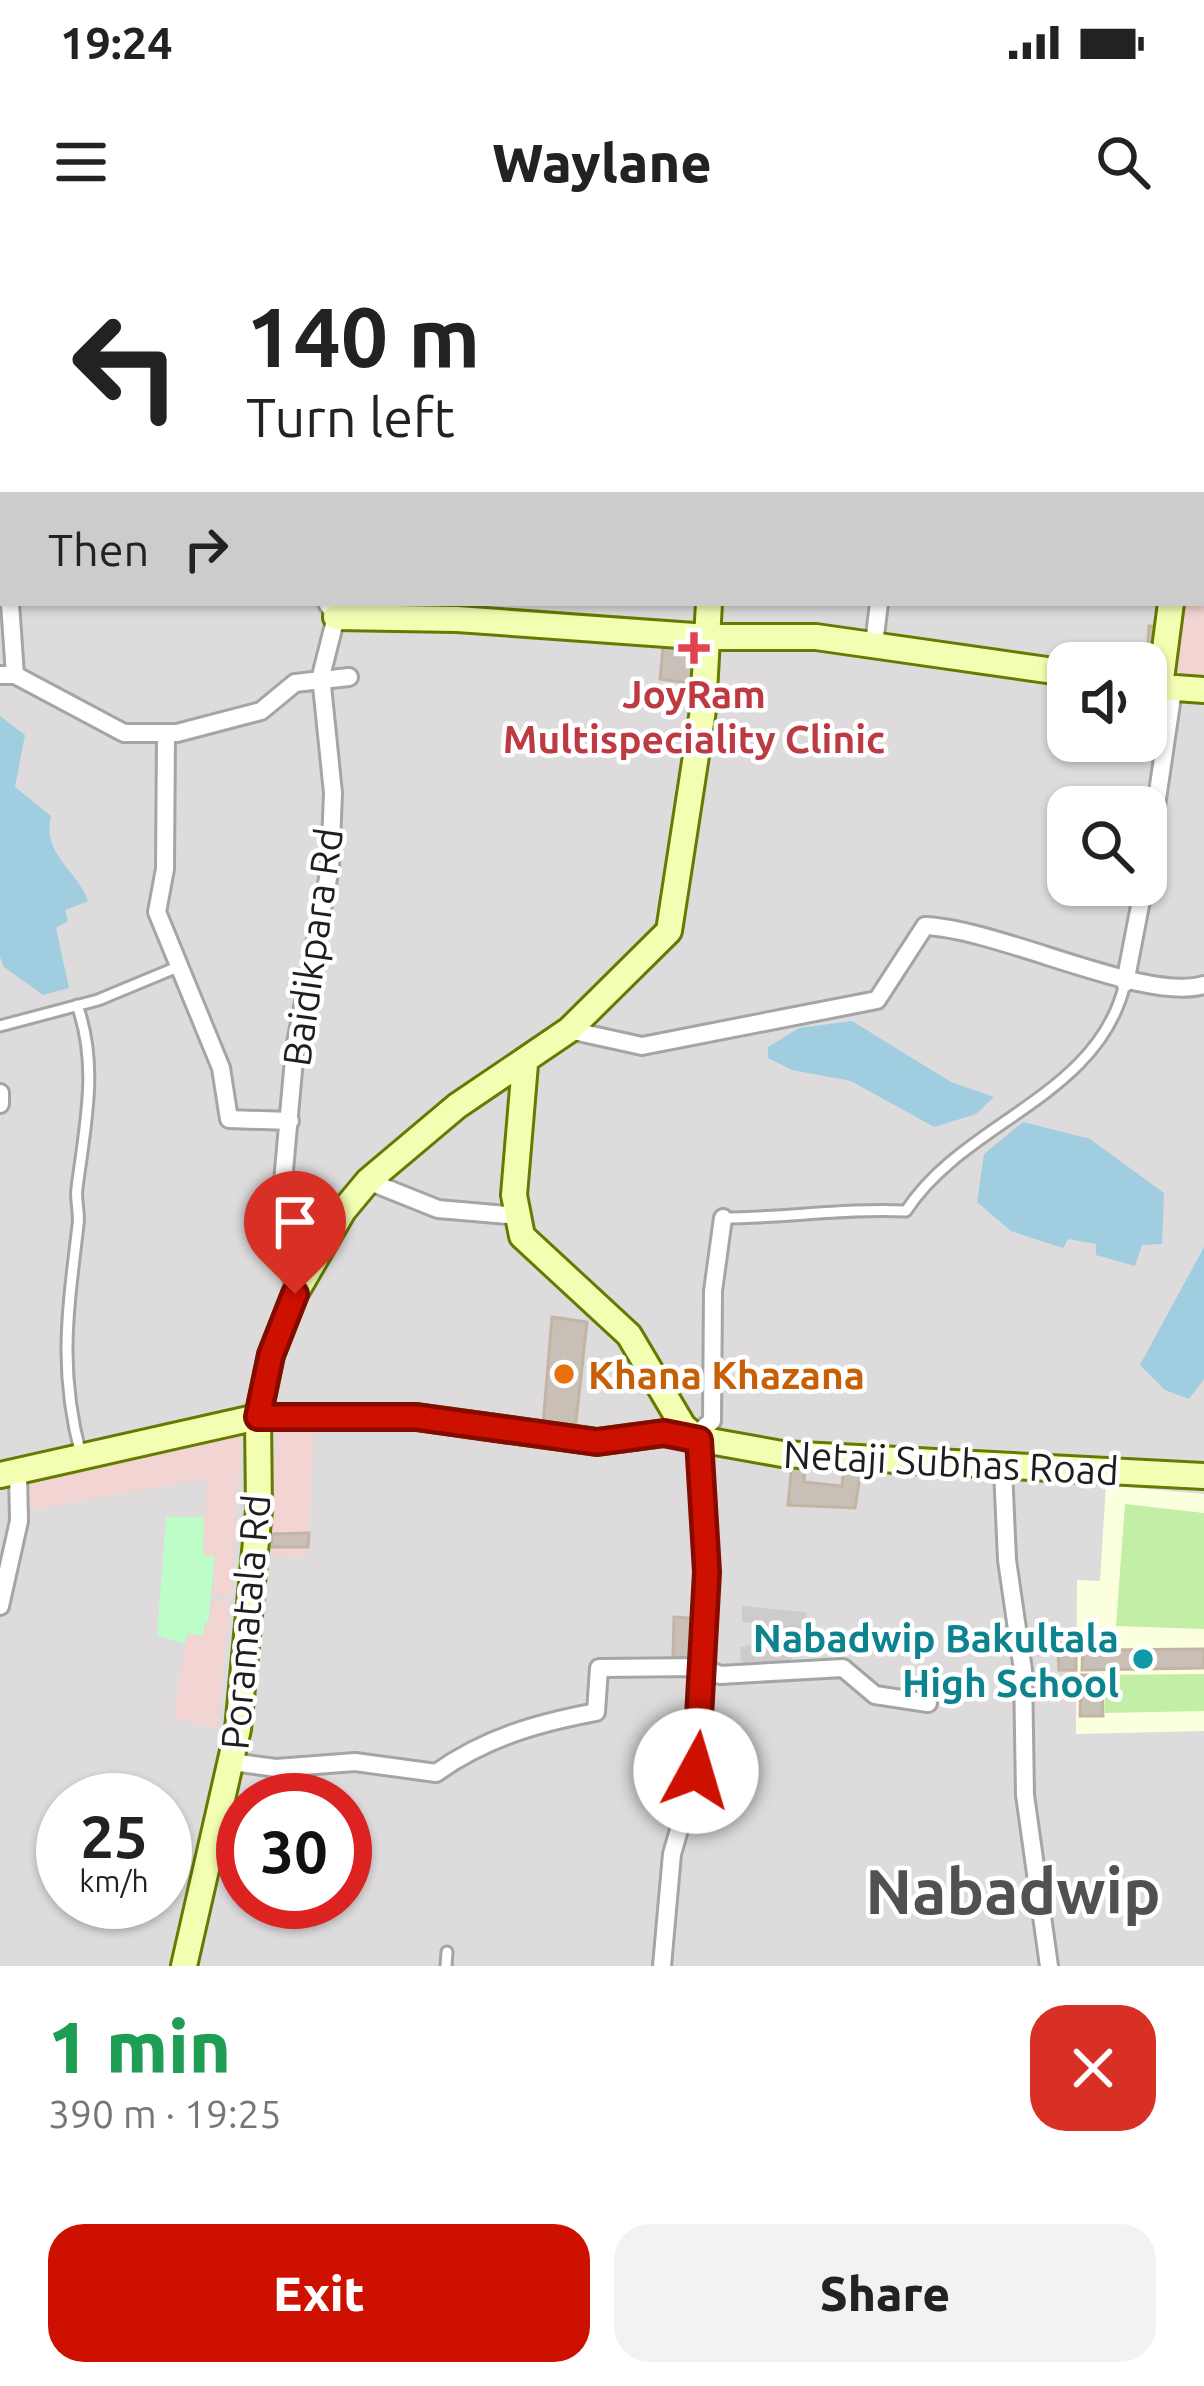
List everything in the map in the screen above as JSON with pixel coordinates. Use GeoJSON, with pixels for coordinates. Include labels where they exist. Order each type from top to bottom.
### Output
{"type":"FeatureCollection","features":[{"type":"Feature","properties":{"kind":"main road","name":"Poramatala Rd"},"geometry":{"type":"LineString","coordinates":[[184,1966],[232,1762],[259,1510],[258,1417],[271,1355],[295,1294],[343,1210],[368,1181],[457,1106],[569,1030],[669,931],[693,789],[709,606]]}},
{"type":"Feature","properties":{"kind":"main road"},"geometry":{"type":"LineString","coordinates":[[1166,642],[1172,606]]}},
{"type":"Feature","properties":{"kind":"main road"},"geometry":{"type":"LineString","coordinates":[[331,610],[458,611],[708,638],[816,637],[1047,670]]}},
{"type":"Feature","properties":{"kind":"main road"},"geometry":{"type":"LineString","coordinates":[[1167,687],[1204,690]]}},
{"type":"Feature","properties":{"kind":"main road"},"geometry":{"type":"LineString","coordinates":[[525,1064],[514,1195],[522,1236],[629,1334],[683,1426],[700,1435]]}},
{"type":"Feature","properties":{"kind":"main road","name":"Netaji Subhas Road"},"geometry":{"type":"LineString","coordinates":[[9,1474],[258,1417],[416,1417],[597,1442],[664,1433],[700,1435],[782,1454],[1204,1476]]}},
{"type":"Feature","properties":{"kind":"street"},"geometry":{"type":"LineString","coordinates":[[10,606],[7,675],[124,733],[166,733],[238,721],[260,712],[295,683],[321,676],[349,677]]}},
{"type":"Feature","properties":{"kind":"street"},"geometry":{"type":"LineString","coordinates":[[874,644],[879,606]]}},
{"type":"Feature","properties":{"kind":"street","name":"Baidikpara Rd"},"geometry":{"type":"LineString","coordinates":[[295,1294],[280,1215],[295,1048],[330,868],[333,794],[321,676],[331,610]]}},
{"type":"Feature","properties":{"kind":"street"},"geometry":{"type":"LineString","coordinates":[[166,733],[165,869],[158,912],[221,1068],[229,1118],[290,1120]]}},
{"type":"Feature","properties":{"kind":"street"},"geometry":{"type":"LineString","coordinates":[[1125,981],[1140,906]]}},
{"type":"Feature","properties":{"kind":"street"},"geometry":{"type":"LineString","coordinates":[[569,1030],[642,1046],[877,1000],[925,926],[966,928],[1125,981],[1190,989],[1204,985]]}},
{"type":"Feature","properties":{"kind":"street"},"geometry":{"type":"LineString","coordinates":[[0,1093],[0,1104]]}},
{"type":"Feature","properties":{"kind":"street"},"geometry":{"type":"LineString","coordinates":[[368,1181],[438,1209],[518,1216]]}},
{"type":"Feature","properties":{"kind":"street"},"geometry":{"type":"LineString","coordinates":[[662,1966],[672,1854],[696,1771],[706,1669],[700,1435],[712,1421],[713,1291],[723,1218]]}},
{"type":"Feature","properties":{"kind":"street"},"geometry":{"type":"LineString","coordinates":[[1003,1469],[1006,1560],[1023,1670],[1025,1795],[1048,1966]]}},
{"type":"Feature","properties":{"kind":"street"},"geometry":{"type":"LineString","coordinates":[[0,1606],[19,1521],[9,1474]]}},
{"type":"Feature","properties":{"kind":"street"},"geometry":{"type":"LineString","coordinates":[[232,1762],[276,1768],[355,1762],[436,1773],[470,1749],[539,1723],[596,1712],[599,1668],[706,1669],[720,1676],[842,1668],[875,1695],[928,1703]]}},
{"type":"Feature","properties":{"kind":"lane"},"geometry":{"type":"LineString","coordinates":[[0,1027],[77,1005],[180,966]]}},
{"type":"Feature","properties":{"kind":"lane"},"geometry":{"type":"LineString","coordinates":[[723,1218],[805,1217],[845,1208],[906,1211],[931,1174],[979,1145],[1083,1064],[1114,1019],[1125,981]]}},
{"type":"Feature","properties":{"kind":"lane"},"geometry":{"type":"LineString","coordinates":[[77,1005],[89,1038],[92,1109],[76,1194],[80,1218],[67,1289],[64,1362],[67,1402],[82,1460]]}},
{"type":"Feature","properties":{"kind":"lane"},"geometry":{"type":"LineString","coordinates":[[446,1966],[448,1952]]}},
{"type":"Feature","properties":{"kind":"shaded area"},"geometry":{"type":"Polygon","coordinates":[[[0,606],[1204,606],[1204,1966],[0,1966],[0,606]]]}},
{"type":"Feature","properties":{"kind":"shaded area"},"geometry":{"type":"Polygon","coordinates":[[[1176,606],[1204,606],[1204,681],[1168,676],[1176,606]]]}},
{"type":"Feature","properties":{"kind":"shaded area"},"geometry":{"type":"Polygon","coordinates":[[[277,1428],[314,1428],[308,1556],[269,1555],[277,1428]]]}},
{"type":"Feature","properties":{"kind":"shaded area"},"geometry":{"type":"Polygon","coordinates":[[[242,1430],[231,1597],[213,1594],[215,1557],[203,1555],[206,1478],[23,1512],[22,1476],[242,1430]]]}},
{"type":"Feature","properties":{"kind":"shaded area"},"geometry":{"type":"Polygon","coordinates":[[[1106,1485],[1204,1494],[1204,1731],[1076,1734],[1077,1580],[1100,1581],[1106,1485]]]}},
{"type":"Feature","properties":{"kind":"shaded area"},"geometry":{"type":"Polygon","coordinates":[[[214,1600],[230,1604],[217,1730],[173,1717],[187,1633],[209,1622],[214,1600]]]}},
{"type":"Feature","properties":{"kind":"shaded area"},"geometry":{"type":"Polygon","coordinates":[[[742,1606],[806,1612],[807,1653],[795,1653],[788,1665],[751,1666],[741,1661],[740,1647],[751,1645],[752,1623],[742,1622],[742,1606]]]}},
{"type":"Feature","properties":{"kind":"green space"},"geometry":{"type":"Polygon","coordinates":[[[1125,1504],[1204,1513],[1204,1629],[1116,1626],[1125,1504]]]}},
{"type":"Feature","properties":{"kind":"green space"},"geometry":{"type":"Polygon","coordinates":[[[166,1517],[204,1517],[203,1555],[215,1556],[204,1635],[187,1634],[185,1644],[157,1635],[166,1517]]]}},
{"type":"Feature","properties":{"kind":"green space"},"geometry":{"type":"Polygon","coordinates":[[[1204,1674],[1204,1711],[1105,1713],[1104,1675],[1204,1674]]]}},
{"type":"Feature","properties":{"kind":"water"},"geometry":{"type":"Polygon","coordinates":[[[0,716],[25,735],[15,787],[51,816],[51,841],[88,901],[65,910],[68,921],[56,928],[69,988],[43,995],[4,967],[0,957],[0,716]]]}},
{"type":"Feature","properties":{"kind":"water"},"geometry":{"type":"Polygon","coordinates":[[[852,1021],[951,1082],[994,1097],[976,1114],[934,1127],[851,1081],[792,1070],[768,1058],[768,1047],[799,1028],[852,1021]]]}},
{"type":"Feature","properties":{"kind":"water"},"geometry":{"type":"Polygon","coordinates":[[[1023,1122],[1090,1139],[1164,1193],[1162,1244],[1142,1245],[1135,1266],[1096,1255],[1096,1244],[1068,1239],[1063,1248],[1011,1231],[977,1202],[984,1154],[1023,1122]]]}},
{"type":"Feature","properties":{"kind":"water"},"geometry":{"type":"Polygon","coordinates":[[[1204,1247],[1204,1379],[1189,1399],[1165,1390],[1140,1365],[1204,1247]]]}},
{"type":"Feature","properties":{"kind":"building"},"geometry":{"type":"Polygon","coordinates":[[[1149,626],[1164,627],[1162,642],[1148,642],[1149,626]]]}},
{"type":"Feature","properties":{"kind":"building"},"geometry":{"type":"Polygon","coordinates":[[[664,637],[705,640],[701,683],[692,683],[692,676],[688,683],[660,679],[664,637]]]}},
{"type":"Feature","properties":{"kind":"building","name":"Khana Khazana"},"geometry":{"type":"Polygon","coordinates":[[[552,1317],[587,1322],[575,1431],[543,1425],[552,1317]]]}},
{"type":"Feature","properties":{"kind":"building"},"geometry":{"type":"Polygon","coordinates":[[[792,1463],[805,1464],[804,1482],[842,1486],[844,1467],[861,1469],[855,1508],[788,1505],[792,1463]]]}},
{"type":"Feature","properties":{"kind":"building"},"geometry":{"type":"Polygon","coordinates":[[[309,1533],[308,1547],[272,1547],[272,1534],[309,1533]]]}},
{"type":"Feature","properties":{"kind":"building"},"geometry":{"type":"Polygon","coordinates":[[[674,1617],[703,1619],[701,1659],[673,1657],[674,1617]]]}},
{"type":"Feature","properties":{"kind":"building"},"geometry":{"type":"Polygon","coordinates":[[[1076,1634],[1076,1670],[1059,1670],[1057,1635],[1076,1634]]]}},
{"type":"Feature","properties":{"kind":"building","name":"Nabadwip Bakultala High School"},"geometry":{"type":"Polygon","coordinates":[[[1083,1638],[1096,1638],[1096,1650],[1204,1649],[1204,1668],[1082,1670],[1083,1638]]]}},
{"type":"Feature","properties":{"kind":"building"},"geometry":{"type":"Polygon","coordinates":[[[1081,1675],[1102,1675],[1103,1716],[1080,1716],[1081,1675]]]}},
{"type":"Feature","properties":{"kind":"place","name":"JoyRam Multispeciality Clinic"},"geometry":{"type":"Point","coordinates":[694,648]}},
{"type":"Feature","properties":{"kind":"place","name":"Khana Khazana"},"geometry":{"type":"Point","coordinates":[564,1374]}},
{"type":"Feature","properties":{"kind":"place","name":"Nabadwip Bakultala High School"},"geometry":{"type":"Point","coordinates":[1143,1659]}},
{"type":"Feature","properties":{"kind":"district","name":"Nabadwip"},"geometry":{"type":"Point","coordinates":[1013,1890]}},
{"type":"Feature","properties":{"kind":"route"},"geometry":{"type":"LineString","coordinates":[[295,1294],[271,1355],[258,1417],[416,1417],[597,1442],[664,1433],[699,1440],[707,1572],[696,1771]]}}]}
